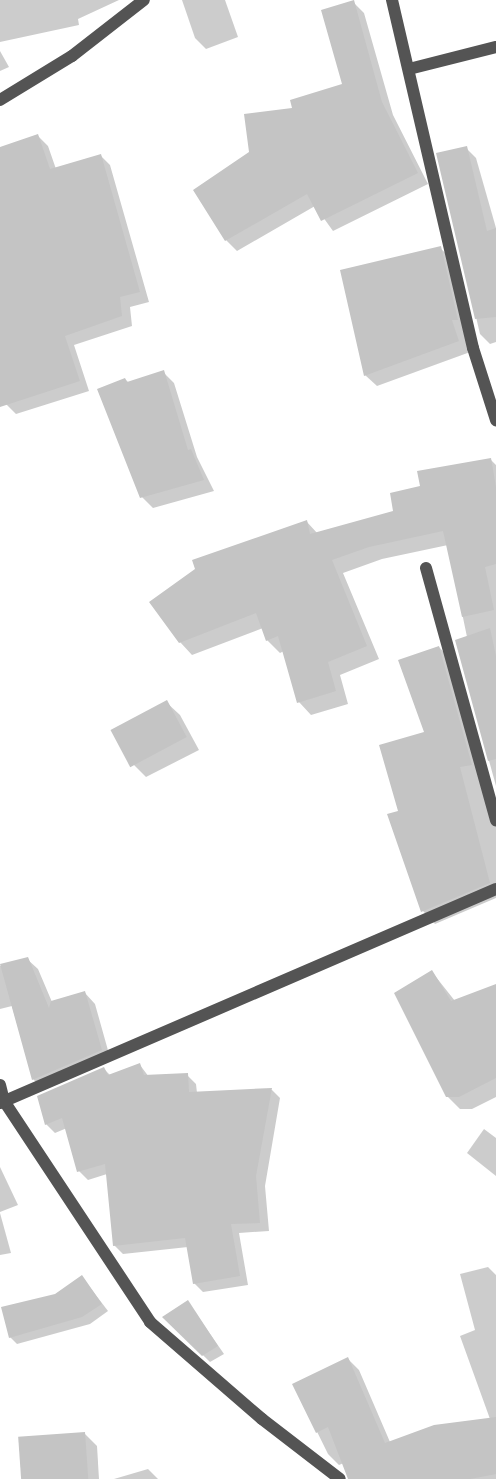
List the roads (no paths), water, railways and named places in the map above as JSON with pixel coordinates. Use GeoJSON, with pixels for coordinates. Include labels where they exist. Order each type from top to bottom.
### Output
{"type":"FeatureCollection","features":[{"type":"Feature","properties":{"kind":"street"},"geometry":{"type":"LineString","coordinates":[[0,100],[72,56],[144,0]]}},
{"type":"Feature","properties":{"kind":"street"},"geometry":{"type":"LineString","coordinates":[[392,0],[473,348],[496,420]]}},
{"type":"Feature","properties":{"kind":"street"},"geometry":{"type":"LineString","coordinates":[[408,69],[496,47]]}},
{"type":"Feature","properties":{"kind":"street"},"geometry":{"type":"LineString","coordinates":[[426,568],[496,820]]}},
{"type":"Feature","properties":{"kind":"street"},"geometry":{"type":"LineString","coordinates":[[2,1102],[496,889]]}},
{"type":"Feature","properties":{"kind":"street"},"geometry":{"type":"LineString","coordinates":[[0,1085],[2,1102],[150,1322],[262,1419],[340,1479]]}}]}
